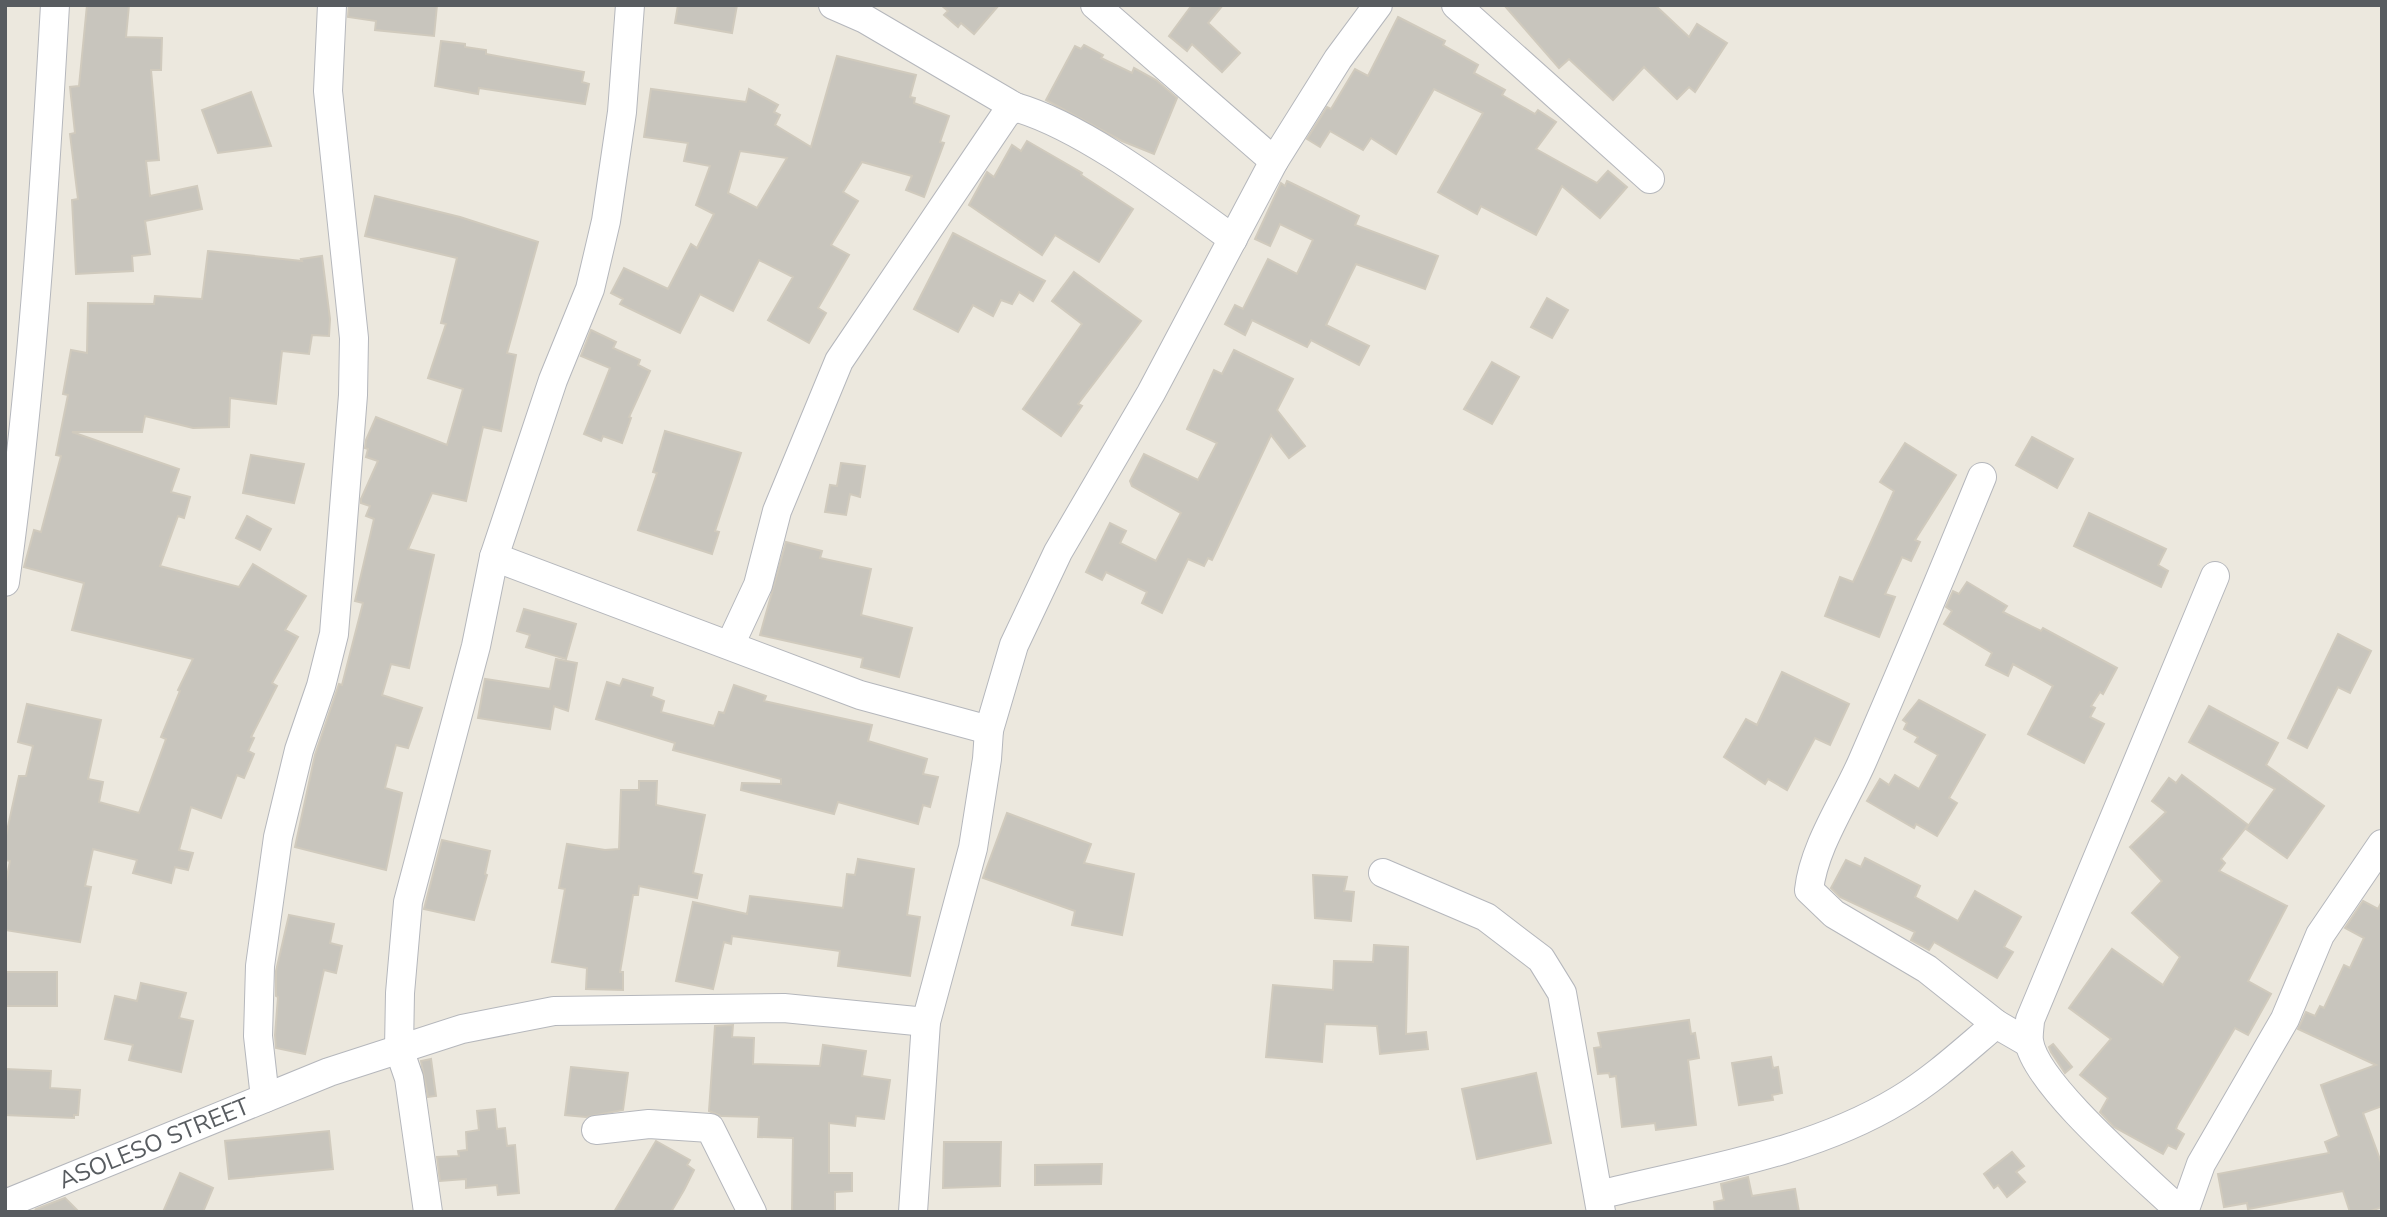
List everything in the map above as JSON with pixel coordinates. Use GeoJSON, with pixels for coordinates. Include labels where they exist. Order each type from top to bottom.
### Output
{"type":"FeatureCollection","features":[{"type":"Feature","properties":{"kind":"street"},"geometry":{"type":"LineString","coordinates":[[5,582],[18,486],[44,208],[55,5]]}},
{"type":"Feature","properties":{"kind":"street"},"geometry":{"type":"LineString","coordinates":[[265,1098],[258,1037],[260,966],[278,837],[299,750],[321,686],[334,634],[353,395],[354,338],[327,91],[332,5]]}},
{"type":"Feature","properties":{"kind":"street"},"geometry":{"type":"LineString","coordinates":[[428,1212],[409,1078],[399,1049],[400,993],[408,902],[476,646],[494,557],[553,380],[590,289],[614,168],[630,5]]}},
{"type":"Feature","properties":{"kind":"street"},"geometry":{"type":"LineString","coordinates":[[833,5],[865,19],[1015,107],[1041,116],[1071,132],[1233,239]]}},
{"type":"Feature","properties":{"kind":"street"},"geometry":{"type":"LineString","coordinates":[[1095,5],[1274,161]]}},
{"type":"Feature","properties":{"kind":"street"},"geometry":{"type":"LineString","coordinates":[[912,1212],[926,1022],[973,848],[989,730],[1014,645],[1058,552],[1151,393],[1274,161],[1338,59],[1378,5]]}},
{"type":"Feature","properties":{"kind":"street"},"geometry":{"type":"LineString","coordinates":[[1456,5],[1650,179]]}},
{"type":"Feature","properties":{"kind":"street"},"geometry":{"type":"LineString","coordinates":[[730,645],[758,585],[777,511],[839,361],[1006,114],[1015,107]]}},
{"type":"Feature","properties":{"kind":"street"},"geometry":{"type":"LineString","coordinates":[[1982,477],[1902,671],[1844,803],[1811,867],[1809,890],[1834,914],[1927,969],[1996,1024],[2029,1043]]}},
{"type":"Feature","properties":{"kind":"street"},"geometry":{"type":"LineString","coordinates":[[494,557],[860,695],[989,730]]}},
{"type":"Feature","properties":{"kind":"street"},"geometry":{"type":"LineString","coordinates":[[2215,576],[2030,1020],[2029,1043],[2046,1074],[2084,1120],[2183,1212],[2201,1164],[2236,1098],[2285,1019],[2320,935],[2382,844]]}},
{"type":"Feature","properties":{"kind":"street"},"geometry":{"type":"LineString","coordinates":[[1383,873],[1486,917],[1541,959],[1562,993],[1600,1203],[1778,1150],[1864,1119],[1901,1099],[1996,1024]]}},
{"type":"Feature","properties":{"kind":"street","name":"ASOLESO STREET"},"geometry":{"type":"LineString","coordinates":[[5,1204],[329,1072],[462,1030],[554,1011],[784,1007],[926,1022]]}},
{"type":"Feature","properties":{"kind":"street"},"geometry":{"type":"LineString","coordinates":[[596,1130],[649,1124],[710,1128],[752,1212]]}},
{"type":"Feature","properties":{"kind":"building"},"geometry":{"type":"Polygon","coordinates":[[[87,5],[129,5],[126,37],[162,38],[161,70],[151,70],[159,160],[146,161],[150,196],[197,186],[202,209],[145,221],[150,254],[132,256],[133,271],[76,274],[72,200],[78,199],[70,134],[75,133],[70,87],[79,86],[87,5]]]}},
{"type":"Feature","properties":{"kind":"building"},"geometry":{"type":"Polygon","coordinates":[[[349,5],[437,5],[434,36],[375,30],[376,21],[348,17],[349,5]]]}},
{"type":"Feature","properties":{"kind":"building"},"geometry":{"type":"Polygon","coordinates":[[[678,5],[737,5],[732,33],[675,23],[678,5]]]}},
{"type":"Feature","properties":{"kind":"building"},"geometry":{"type":"Polygon","coordinates":[[[941,5],[999,5],[974,34],[961,23],[958,27],[944,15],[948,11],[941,5]]]}},
{"type":"Feature","properties":{"kind":"building"},"geometry":{"type":"Polygon","coordinates":[[[1192,5],[1223,5],[1208,23],[1240,53],[1222,72],[1192,44],[1187,51],[1169,36],[1192,5]]]}},
{"type":"Feature","properties":{"kind":"building"},"geometry":{"type":"Polygon","coordinates":[[[1504,5],[1655,5],[1689,37],[1697,24],[1727,43],[1695,92],[1689,87],[1677,99],[1644,67],[1613,100],[1569,59],[1559,68],[1504,5]]]}},
{"type":"Feature","properties":{"kind":"building"},"geometry":{"type":"Polygon","coordinates":[[[1398,17],[1445,41],[1443,45],[1478,65],[1474,73],[1505,90],[1502,95],[1535,114],[1538,110],[1556,122],[1536,149],[1597,183],[1608,171],[1627,187],[1600,218],[1562,186],[1536,235],[1481,206],[1477,214],[1438,192],[1483,113],[1434,89],[1396,154],[1371,138],[1363,150],[1330,131],[1320,147],[1307,139],[1327,107],[1331,109],[1355,69],[1368,76],[1398,17]]]}},
{"type":"Feature","properties":{"kind":"building"},"geometry":{"type":"Polygon","coordinates":[[[441,41],[486,50],[486,54],[584,72],[582,82],[589,84],[585,104],[479,88],[478,94],[435,86],[441,41]]]}},
{"type":"Feature","properties":{"kind":"building"},"geometry":{"type":"Polygon","coordinates":[[[1084,45],[1103,55],[1101,58],[1132,73],[1134,68],[1156,80],[1177,98],[1154,154],[1122,141],[1046,100],[1075,46],[1081,49],[1084,45]]]}},
{"type":"Feature","properties":{"kind":"building"},"geometry":{"type":"Polygon","coordinates":[[[837,56],[916,75],[910,97],[915,98],[914,103],[949,116],[940,142],[944,143],[924,197],[906,190],[912,176],[862,162],[843,192],[858,201],[831,245],[849,255],[818,308],[826,313],[809,343],[768,320],[793,277],[759,260],[733,311],[700,294],[680,333],[620,304],[623,299],[611,293],[624,268],[668,289],[691,244],[697,248],[714,214],[696,205],[710,166],[684,161],[688,143],[644,137],[651,89],[746,102],[749,89],[778,105],[774,112],[780,115],[775,125],[811,147],[837,56]],[[740,151],[728,193],[757,208],[787,158],[740,151]]]}},
{"type":"Feature","properties":{"kind":"building"},"geometry":{"type":"Polygon","coordinates":[[[251,92],[271,146],[218,153],[202,110],[251,92]]]}},
{"type":"Feature","properties":{"kind":"building"},"geometry":{"type":"Polygon","coordinates":[[[1027,141],[1082,173],[1081,175],[1133,209],[1099,262],[1055,235],[1042,255],[969,205],[987,172],[994,177],[1012,145],[1021,151],[1027,141]]]}},
{"type":"Feature","properties":{"kind":"building"},"geometry":{"type":"Polygon","coordinates":[[[1287,181],[1359,216],[1355,225],[1438,256],[1425,289],[1356,264],[1326,325],[1369,346],[1359,365],[1311,340],[1307,347],[1252,320],[1245,335],[1225,324],[1235,305],[1243,309],[1268,259],[1297,274],[1313,240],[1280,224],[1270,246],[1255,239],[1281,183],[1285,186],[1287,181]]]}},
{"type":"Feature","properties":{"kind":"building"},"geometry":{"type":"Polygon","coordinates":[[[375,196],[460,217],[538,242],[507,353],[516,355],[501,431],[483,427],[466,501],[432,493],[408,549],[434,555],[409,668],[391,664],[382,695],[422,708],[408,748],[396,745],[385,788],[402,793],[386,870],[295,847],[315,755],[339,684],[342,685],[363,603],[355,601],[374,519],[366,516],[370,506],[361,503],[361,499],[378,461],[366,457],[366,440],[376,417],[447,445],[463,389],[428,378],[446,324],[441,323],[457,258],[365,236],[375,196]]]}},
{"type":"Feature","properties":{"kind":"building"},"geometry":{"type":"Polygon","coordinates":[[[953,233],[1045,281],[1033,301],[1019,292],[1012,304],[1001,300],[993,316],[973,305],[958,332],[914,309],[953,233]]]}},
{"type":"Feature","properties":{"kind":"building"},"geometry":{"type":"Polygon","coordinates":[[[208,251],[302,261],[301,259],[322,256],[330,319],[329,336],[312,335],[309,354],[282,351],[276,404],[230,398],[229,427],[193,428],[145,416],[142,432],[72,432],[179,469],[171,492],[190,497],[184,518],[178,516],[160,566],[239,587],[253,564],[306,596],[285,630],[298,637],[272,683],[277,686],[251,737],[254,738],[248,751],[254,754],[244,778],[237,775],[221,818],[191,807],[179,850],[193,853],[188,870],[175,867],[171,883],[133,873],[137,860],[93,849],[85,886],[91,887],[80,942],[5,930],[5,887],[10,861],[5,860],[5,840],[19,776],[26,776],[33,746],[18,742],[27,704],[101,720],[88,779],[103,782],[99,802],[139,813],[166,739],[161,737],[180,691],[178,690],[193,659],[72,630],[84,583],[24,567],[34,530],[41,532],[61,456],[56,455],[68,395],[63,394],[71,350],[87,353],[88,303],[154,304],[155,296],[202,299],[208,251]]]}},
{"type":"Feature","properties":{"kind":"building"},"geometry":{"type":"Polygon","coordinates":[[[1074,272],[1141,321],[1078,404],[1082,406],[1061,436],[1023,409],[1082,324],[1052,301],[1074,272]]]}},
{"type":"Feature","properties":{"kind":"building"},"geometry":{"type":"Polygon","coordinates":[[[1547,298],[1568,310],[1552,338],[1531,327],[1547,298]]]}},
{"type":"Feature","properties":{"kind":"building"},"geometry":{"type":"Polygon","coordinates":[[[591,330],[616,342],[613,348],[640,360],[638,365],[650,371],[629,417],[631,418],[622,443],[603,436],[601,441],[584,434],[610,368],[581,356],[591,330]]]}},
{"type":"Feature","properties":{"kind":"building"},"geometry":{"type":"Polygon","coordinates":[[[1234,350],[1293,379],[1277,410],[1305,446],[1289,458],[1271,435],[1212,560],[1208,558],[1204,566],[1188,559],[1162,613],[1142,603],[1147,592],[1106,572],[1102,580],[1086,572],[1110,523],[1126,531],[1120,543],[1156,561],[1181,513],[1132,486],[1130,481],[1144,454],[1198,480],[1217,443],[1187,429],[1214,370],[1222,374],[1234,350]]]}},
{"type":"Feature","properties":{"kind":"building"},"geometry":{"type":"Polygon","coordinates":[[[1492,362],[1519,377],[1492,424],[1464,409],[1492,362]]]}},
{"type":"Feature","properties":{"kind":"building"},"geometry":{"type":"Polygon","coordinates":[[[665,431],[741,453],[715,531],[719,532],[712,554],[638,530],[657,473],[653,472],[665,431]]]}},
{"type":"Feature","properties":{"kind":"building"},"geometry":{"type":"Polygon","coordinates":[[[2032,437],[2073,459],[2057,488],[2016,465],[2032,437]]]}},
{"type":"Feature","properties":{"kind":"building"},"geometry":{"type":"Polygon","coordinates":[[[1905,443],[1956,475],[1915,540],[1920,542],[1911,561],[1902,557],[1885,594],[1895,597],[1879,637],[1825,616],[1840,577],[1853,582],[1894,491],[1880,482],[1905,443]]]}},
{"type":"Feature","properties":{"kind":"building"},"geometry":{"type":"Polygon","coordinates":[[[251,455],[304,464],[294,503],[243,493],[251,455]]]}},
{"type":"Feature","properties":{"kind":"building"},"geometry":{"type":"Polygon","coordinates":[[[841,463],[865,466],[860,497],[850,494],[846,515],[825,512],[830,485],[837,486],[841,463]]]}},
{"type":"Feature","properties":{"kind":"building"},"geometry":{"type":"Polygon","coordinates":[[[2089,513],[2166,549],[2158,565],[2168,571],[2161,587],[2074,546],[2089,513]]]}},
{"type":"Feature","properties":{"kind":"building"},"geometry":{"type":"Polygon","coordinates":[[[247,516],[271,529],[260,550],[236,538],[247,516]]]}},
{"type":"Feature","properties":{"kind":"building"},"geometry":{"type":"Polygon","coordinates":[[[786,542],[822,551],[820,558],[871,569],[861,615],[912,628],[899,677],[861,667],[863,658],[760,635],[786,542]]]}},
{"type":"Feature","properties":{"kind":"building"},"geometry":{"type":"Polygon","coordinates":[[[1967,582],[2007,606],[2003,612],[2041,631],[2043,628],[2117,668],[2103,694],[2100,692],[2091,706],[2095,708],[2090,717],[2104,724],[2084,763],[2028,734],[2053,686],[2013,664],[2008,676],[1986,665],[1992,653],[1944,624],[1952,611],[1946,607],[1953,591],[1959,594],[1967,582]]]}},
{"type":"Feature","properties":{"kind":"building"},"geometry":{"type":"Polygon","coordinates":[[[524,609],[576,624],[566,659],[526,647],[530,635],[517,631],[524,609]]]}},
{"type":"Feature","properties":{"kind":"building"},"geometry":{"type":"Polygon","coordinates":[[[2338,634],[2371,651],[2350,693],[2338,687],[2307,748],[2288,738],[2338,634]]]}},
{"type":"Feature","properties":{"kind":"building"},"geometry":{"type":"Polygon","coordinates":[[[556,659],[577,663],[568,711],[554,706],[550,729],[478,718],[485,679],[550,689],[556,659]]]}},
{"type":"Feature","properties":{"kind":"building"},"geometry":{"type":"Polygon","coordinates":[[[1782,672],[1849,704],[1830,745],[1815,738],[1787,790],[1768,779],[1765,784],[1724,757],[1746,719],[1757,725],[1782,672]]]}},
{"type":"Feature","properties":{"kind":"building"},"geometry":{"type":"Polygon","coordinates":[[[623,679],[653,688],[651,696],[664,701],[661,712],[714,726],[719,712],[724,713],[734,685],[766,696],[764,701],[872,725],[868,741],[927,759],[923,774],[938,777],[930,807],[923,805],[918,824],[838,802],[834,814],[741,790],[742,783],[781,784],[781,779],[673,750],[675,743],[596,719],[607,682],[620,686],[623,679]]]}},
{"type":"Feature","properties":{"kind":"building"},"geometry":{"type":"Polygon","coordinates":[[[1919,700],[1985,735],[1949,798],[1957,803],[1937,836],[1916,824],[1914,828],[1867,801],[1880,779],[1889,785],[1895,775],[1919,789],[1938,755],[1915,742],[1918,737],[1904,729],[1907,723],[1903,720],[1919,700]]]}},
{"type":"Feature","properties":{"kind":"building"},"geometry":{"type":"Polygon","coordinates":[[[2209,706],[2278,743],[2266,765],[2324,806],[2287,858],[2246,829],[2275,789],[2189,742],[2209,706]]]}},
{"type":"Feature","properties":{"kind":"building"},"geometry":{"type":"Polygon","coordinates":[[[2182,775],[2248,825],[2221,859],[2225,863],[2219,871],[2287,906],[2248,981],[2271,994],[2248,1035],[2235,1028],[2178,1124],[2176,1129],[2184,1134],[2176,1149],[2168,1145],[2163,1154],[2114,1127],[2100,1112],[2108,1098],[2080,1075],[2111,1039],[2069,1008],[2112,949],[2163,985],[2180,957],[2132,913],[2162,881],[2130,847],[2166,812],[2152,801],[2169,778],[2176,783],[2182,775]]]}},
{"type":"Feature","properties":{"kind":"building"},"geometry":{"type":"Polygon","coordinates":[[[639,781],[657,781],[656,805],[705,815],[693,873],[702,875],[697,898],[639,886],[638,895],[633,895],[620,972],[623,972],[623,990],[586,989],[587,968],[552,962],[565,889],[559,888],[567,844],[605,850],[619,849],[621,790],[639,790],[639,781]]]}},
{"type":"Feature","properties":{"kind":"building"},"geometry":{"type":"Polygon","coordinates":[[[1007,813],[1091,844],[1084,863],[1134,874],[1122,935],[1072,925],[1075,911],[983,878],[1007,813]]]}},
{"type":"Feature","properties":{"kind":"building"},"geometry":{"type":"Polygon","coordinates":[[[442,840],[490,851],[485,874],[487,875],[474,920],[424,909],[442,840]]]}},
{"type":"Feature","properties":{"kind":"building"},"geometry":{"type":"Polygon","coordinates":[[[1865,858],[1920,886],[1915,897],[1958,921],[1975,891],[2021,917],[2004,947],[2013,952],[1997,978],[1934,942],[1929,950],[1911,940],[1915,932],[1840,897],[1831,888],[1846,860],[1861,867],[1865,858]]]}},
{"type":"Feature","properties":{"kind":"building"},"geometry":{"type":"Polygon","coordinates":[[[858,859],[914,869],[907,915],[920,917],[910,976],[838,966],[840,951],[732,936],[731,944],[724,942],[713,989],[676,981],[693,902],[747,914],[750,896],[843,908],[847,874],[855,875],[858,859]]]}},
{"type":"Feature","properties":{"kind":"building"},"geometry":{"type":"Polygon","coordinates":[[[1313,875],[1347,877],[1344,891],[1354,892],[1351,921],[1315,918],[1313,875]]]}},
{"type":"Feature","properties":{"kind":"building"},"geometry":{"type":"Polygon","coordinates":[[[2363,901],[2378,909],[2382,901],[2382,1106],[2363,1113],[2382,1165],[2382,1207],[2368,1212],[2350,1212],[2343,1191],[2248,1209],[2247,1203],[2224,1207],[2218,1174],[2329,1153],[2325,1142],[2339,1136],[2321,1085],[2376,1065],[2298,1029],[2306,1012],[2315,1016],[2320,1006],[2324,1008],[2344,965],[2350,968],[2364,938],[2345,928],[2363,901]]]}},
{"type":"Feature","properties":{"kind":"building"},"geometry":{"type":"Polygon","coordinates":[[[289,915],[334,924],[330,943],[342,946],[336,973],[324,970],[305,1054],[276,1048],[276,971],[289,915]]]}},
{"type":"Feature","properties":{"kind":"building"},"geometry":{"type":"Polygon","coordinates":[[[1374,945],[1408,947],[1406,1034],[1426,1032],[1428,1049],[1380,1054],[1377,1026],[1325,1024],[1322,1062],[1266,1057],[1273,985],[1333,990],[1334,961],[1373,962],[1374,945]]]}},
{"type":"Feature","properties":{"kind":"building"},"geometry":{"type":"Polygon","coordinates":[[[5,972],[57,972],[57,1006],[5,1006],[5,972]]]}},
{"type":"Feature","properties":{"kind":"building"},"geometry":{"type":"Polygon","coordinates":[[[141,983],[186,993],[179,1018],[193,1021],[181,1072],[129,1060],[133,1045],[105,1039],[115,996],[137,1001],[141,983]]]}},
{"type":"Feature","properties":{"kind":"building"},"geometry":{"type":"Polygon","coordinates":[[[1689,1020],[1691,1034],[1695,1033],[1699,1058],[1688,1060],[1696,1125],[1656,1130],[1655,1123],[1622,1127],[1616,1076],[1610,1077],[1609,1073],[1598,1074],[1594,1048],[1601,1047],[1598,1033],[1689,1020]]]}},
{"type":"Feature","properties":{"kind":"building"},"geometry":{"type":"Polygon","coordinates":[[[733,1025],[732,1037],[754,1038],[753,1064],[820,1066],[823,1045],[866,1051],[862,1076],[890,1080],[884,1119],[856,1116],[855,1126],[829,1123],[829,1173],[852,1173],[852,1191],[835,1192],[835,1212],[792,1212],[793,1138],[758,1137],[759,1117],[721,1116],[709,1111],[715,1026],[733,1025]]]}},
{"type":"Feature","properties":{"kind":"building"},"geometry":{"type":"Polygon","coordinates":[[[2053,1044],[2072,1067],[2065,1073],[2051,1052],[2049,1047],[2053,1044]]]}},
{"type":"Feature","properties":{"kind":"building"},"geometry":{"type":"Polygon","coordinates":[[[1771,1057],[1773,1068],[1778,1067],[1782,1093],[1772,1095],[1773,1100],[1739,1105],[1732,1063],[1771,1057]]]}},
{"type":"Feature","properties":{"kind":"building"},"geometry":{"type":"Polygon","coordinates":[[[431,1059],[436,1096],[428,1097],[421,1061],[431,1059]]]}},
{"type":"Feature","properties":{"kind":"building"},"geometry":{"type":"Polygon","coordinates":[[[571,1067],[628,1073],[623,1110],[586,1117],[565,1115],[571,1067]]]}},
{"type":"Feature","properties":{"kind":"building"},"geometry":{"type":"Polygon","coordinates":[[[5,1069],[51,1071],[50,1088],[80,1090],[78,1115],[74,1115],[74,1118],[5,1115],[5,1069]]]}},
{"type":"Feature","properties":{"kind":"building"},"geometry":{"type":"Polygon","coordinates":[[[1536,1073],[1551,1143],[1477,1159],[1462,1089],[1536,1073]]]}},
{"type":"Feature","properties":{"kind":"building"},"geometry":{"type":"Polygon","coordinates":[[[495,1109],[497,1129],[505,1128],[507,1146],[515,1145],[519,1193],[498,1195],[497,1185],[466,1188],[466,1179],[440,1181],[437,1157],[459,1156],[458,1151],[467,1150],[466,1132],[479,1130],[477,1111],[495,1109]]]}},
{"type":"Feature","properties":{"kind":"building"},"geometry":{"type":"Polygon","coordinates":[[[329,1131],[333,1169],[229,1179],[225,1141],[329,1131]]]}},
{"type":"Feature","properties":{"kind":"building"},"geometry":{"type":"Polygon","coordinates":[[[656,1141],[690,1160],[687,1165],[694,1170],[671,1212],[614,1212],[656,1141]]]}},
{"type":"Feature","properties":{"kind":"building"},"geometry":{"type":"Polygon","coordinates":[[[944,1142],[1001,1142],[1000,1186],[943,1188],[944,1142]]]}},
{"type":"Feature","properties":{"kind":"building"},"geometry":{"type":"Polygon","coordinates":[[[2012,1152],[2024,1166],[2016,1172],[2025,1182],[2007,1197],[1998,1185],[1994,1188],[1984,1174],[2012,1152]]]}},
{"type":"Feature","properties":{"kind":"building"},"geometry":{"type":"Polygon","coordinates":[[[1102,1164],[1101,1184],[1035,1185],[1035,1165],[1102,1164]]]}},
{"type":"Feature","properties":{"kind":"building"},"geometry":{"type":"Polygon","coordinates":[[[180,1173],[213,1188],[203,1212],[163,1212],[180,1173]]]}},
{"type":"Feature","properties":{"kind":"building"},"geometry":{"type":"Polygon","coordinates":[[[1748,1177],[1752,1196],[1795,1189],[1799,1212],[1715,1212],[1714,1202],[1724,1200],[1721,1184],[1748,1177]]]}},
{"type":"Feature","properties":{"kind":"building"},"geometry":{"type":"Polygon","coordinates":[[[65,1198],[79,1212],[34,1212],[36,1209],[65,1198]]]}}]}
